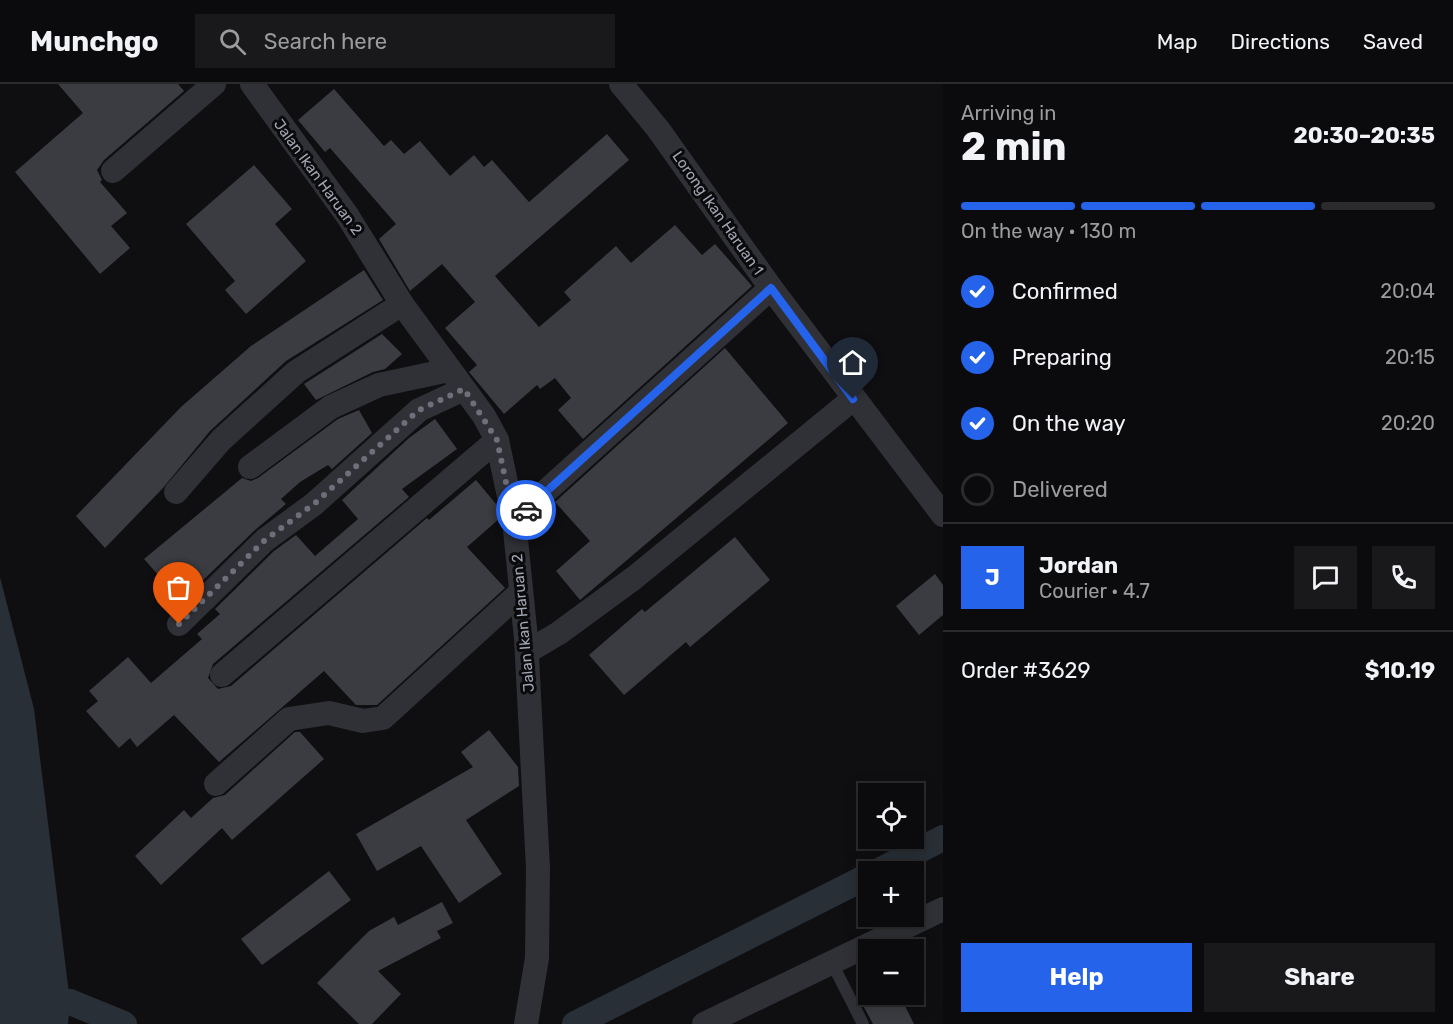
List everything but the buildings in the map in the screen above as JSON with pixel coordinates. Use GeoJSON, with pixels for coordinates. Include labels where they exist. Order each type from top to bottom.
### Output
{"type":"FeatureCollection","features":[{"type":"Feature","properties":{"kind":"street"},"geometry":{"type":"LineString","coordinates":[[113,171],[214,84]]}},
{"type":"Feature","properties":{"kind":"street","name":"Jalan Ikan Haruan 2"},"geometry":{"type":"LineString","coordinates":[[252,84],[347,215],[402,304],[464,389],[497,440],[514,520],[527,652],[538,890],[537,958],[526,1024]]}},
{"type":"Feature","properties":{"kind":"street","name":"Lorong Ikan Haruan 1"},"geometry":{"type":"LineString","coordinates":[[622,84],[658,129],[853,399],[943,515]]}},
{"type":"Feature","properties":{"kind":"street"},"geometry":{"type":"LineString","coordinates":[[514,520],[771,288]]}},
{"type":"Feature","properties":{"kind":"street"},"geometry":{"type":"LineString","coordinates":[[176,492],[221,440],[296,372],[402,304]]}},
{"type":"Feature","properties":{"kind":"street"},"geometry":{"type":"LineString","coordinates":[[250,467],[331,406],[379,385],[449,370]]}},
{"type":"Feature","properties":{"kind":"street"},"geometry":{"type":"LineString","coordinates":[[179,624],[265,540],[314,504],[419,410],[464,389]]}},
{"type":"Feature","properties":{"kind":"street"},"geometry":{"type":"LineString","coordinates":[[527,652],[559,633],[634,578],[853,399]]}},
{"type":"Feature","properties":{"kind":"street"},"geometry":{"type":"LineString","coordinates":[[222,675],[497,440]]}},
{"type":"Feature","properties":{"kind":"street"},"geometry":{"type":"LineString","coordinates":[[216,784],[289,719],[329,714],[363,721],[383,718],[521,592]]}},
{"type":"Feature","properties":{"kind":"street"},"geometry":{"type":"LineString","coordinates":[[704,1024],[943,909]]}},
{"type":"Feature","properties":{"kind":"lane"},"geometry":{"type":"LineString","coordinates":[[832,963],[863,1024]]}},
{"type":"Feature","properties":{"kind":"shaded area"},"geometry":{"type":"Polygon","coordinates":[[[0,577],[34,709],[70,1002],[68,1024],[0,1024],[0,577]]]}},
{"type":"Feature","properties":{"kind":"waterway"},"geometry":{"type":"LineString","coordinates":[[898,861],[943,838]]}},
{"type":"Feature","properties":{"kind":"waterway"},"geometry":{"type":"LineString","coordinates":[[575,1024],[858,881]]}},
{"type":"Feature","properties":{"kind":"waterway"},"geometry":{"type":"LineString","coordinates":[[0,995],[70,1002],[124,1024]]}},
{"type":"Feature","properties":{"kind":"way so far"},"geometry":{"type":"LineString","coordinates":[[179,624],[265,540],[314,504],[419,410],[464,389],[484,416],[497,440],[504,462],[514,520],[526,510]]}},
{"type":"Feature","properties":{"kind":"route"},"geometry":{"type":"LineString","coordinates":[[526,510],[771,288],[853,399]]}}]}
